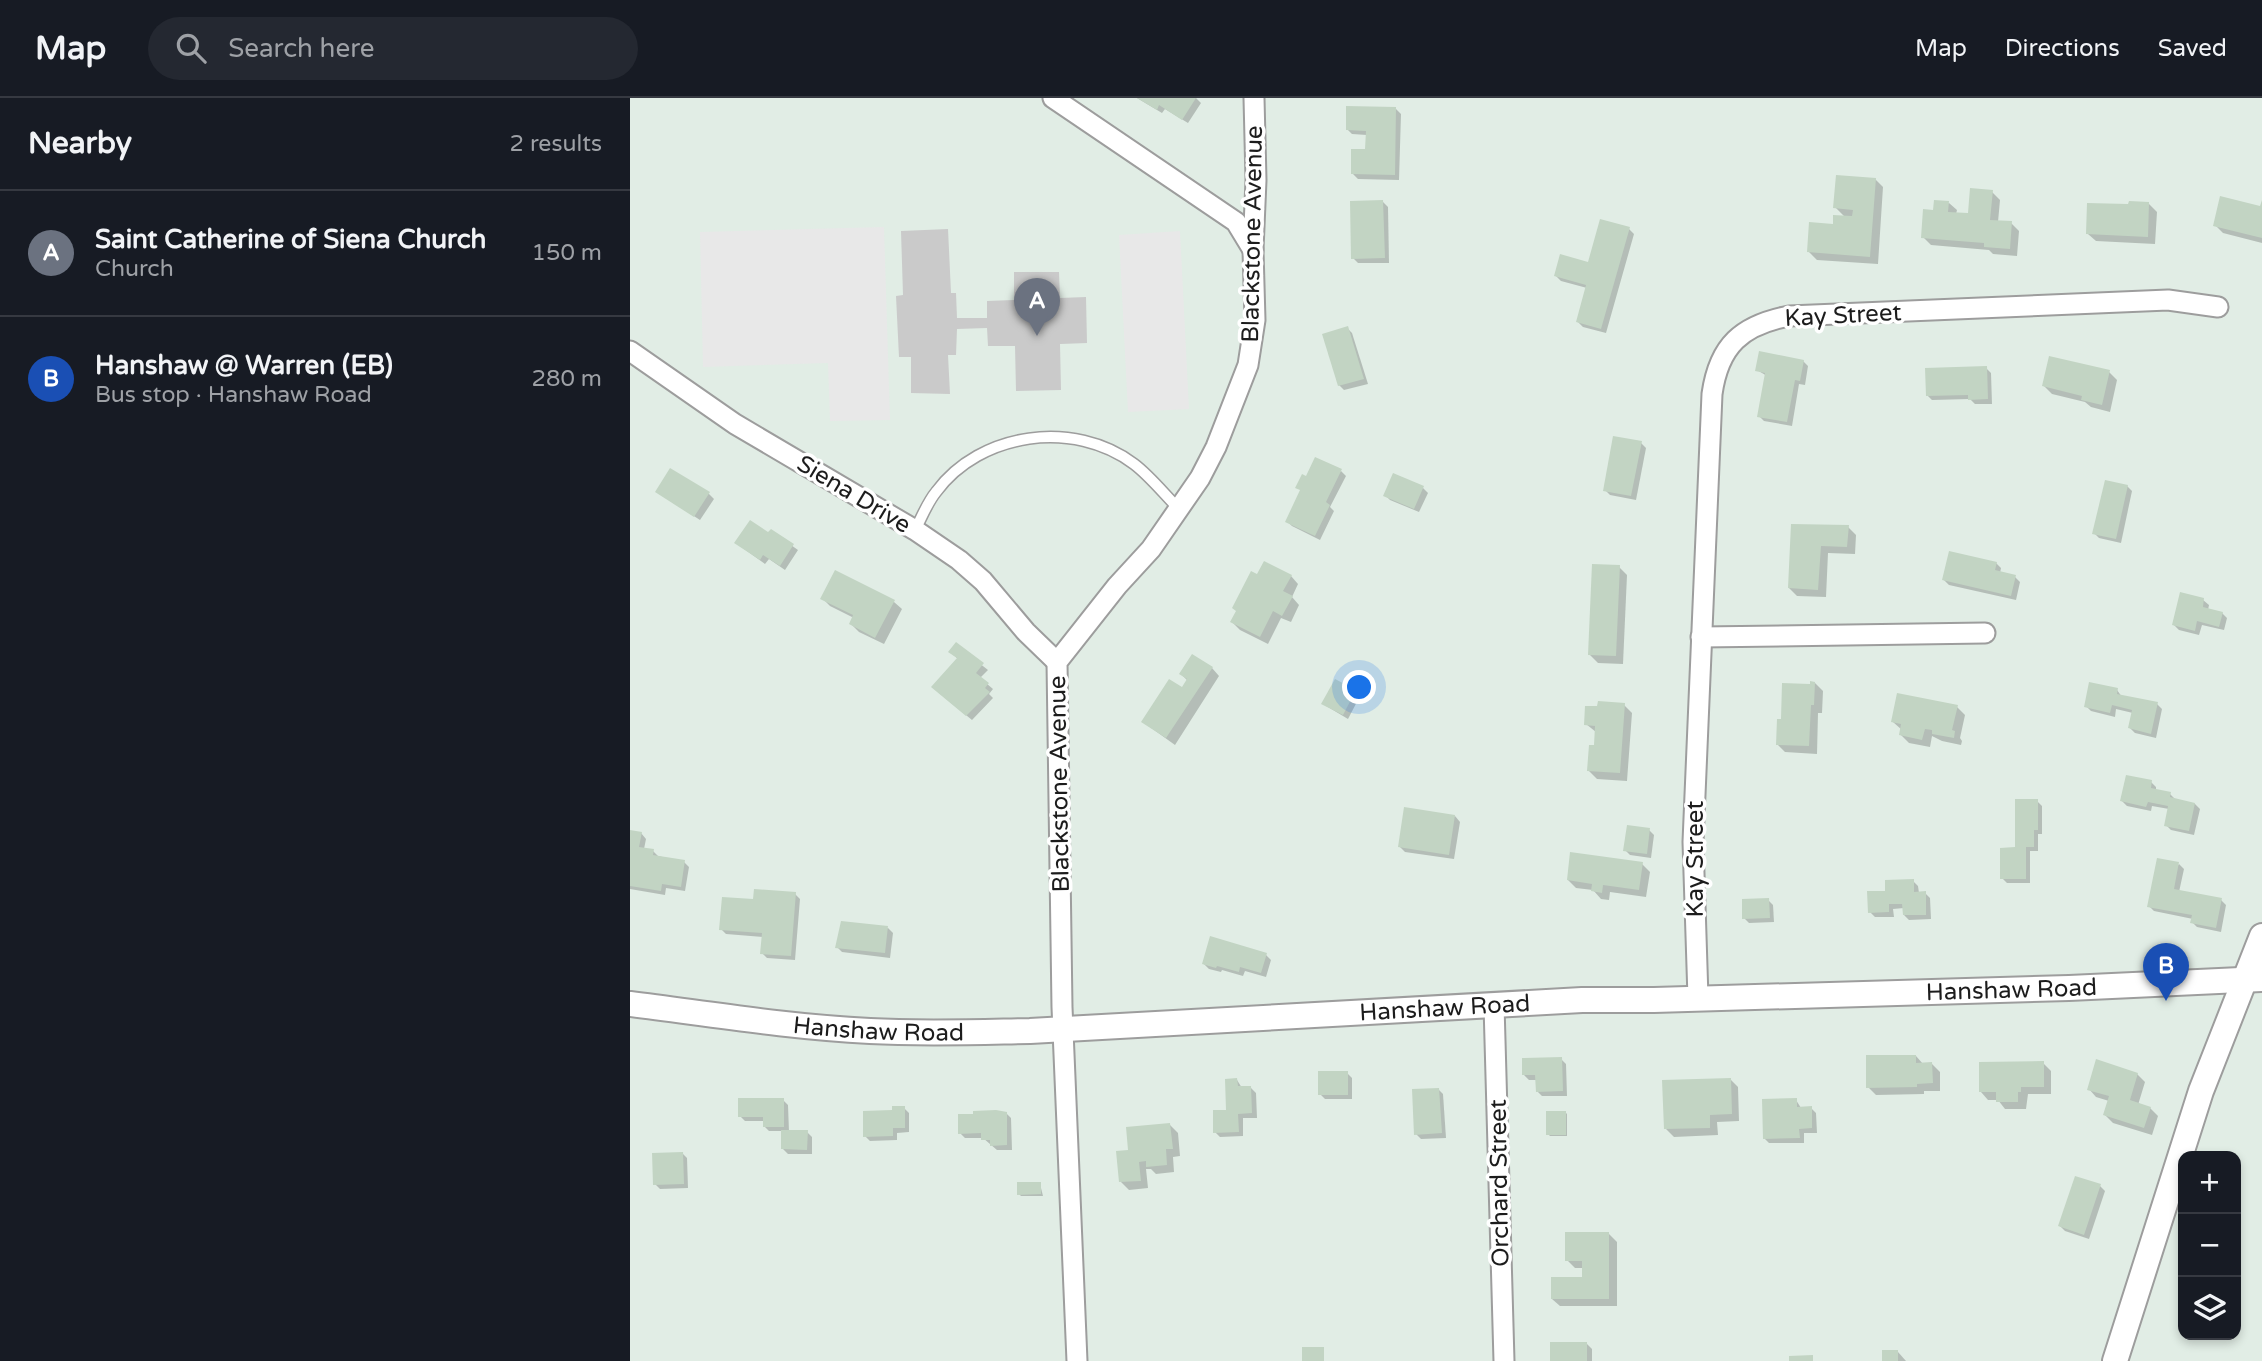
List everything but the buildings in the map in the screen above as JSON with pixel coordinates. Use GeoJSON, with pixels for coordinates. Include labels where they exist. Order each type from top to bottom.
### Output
{"type":"FeatureCollection","features":[{"type":"Feature","properties":{"kind":"street"},"geometry":{"type":"LineString","coordinates":[[1053,98],[1236,222],[1253,250]]}},
{"type":"Feature","properties":{"kind":"street","name":"Blackstone Avenue"},"geometry":{"type":"LineString","coordinates":[[1077,1361],[1063,1028],[1057,662],[1117,586],[1151,549],[1180,509],[1216,447],[1248,365],[1255,320],[1254,98]]}},
{"type":"Feature","properties":{"kind":"street","name":"Kay Street"},"geometry":{"type":"LineString","coordinates":[[1698,998],[1693,842],[1701,637],[1715,377],[1730,347],[1756,324],[1789,316],[2168,300],[2217,307]]}},
{"type":"Feature","properties":{"kind":"street","name":"Siena Drive"},"geometry":{"type":"LineString","coordinates":[[630,351],[735,424],[915,530],[959,560],[983,581],[1026,632],[1057,662]]}},
{"type":"Feature","properties":{"kind":"street"},"geometry":{"type":"LineString","coordinates":[[1701,637],[1985,633]]}},
{"type":"Feature","properties":{"kind":"street"},"geometry":{"type":"LineString","coordinates":[[2115,1361],[2197,1101],[2253,979],[2262,936]]}},
{"type":"Feature","properties":{"kind":"street","name":"Hanshaw Road"},"geometry":{"type":"LineString","coordinates":[[630,1004],[871,1031],[956,1032],[1582,1000],[2069,988],[2253,979]]}},
{"type":"Feature","properties":{"kind":"street","name":"Orchard Street"},"geometry":{"type":"LineString","coordinates":[[1494,1005],[1504,1361]]}},
{"type":"Feature","properties":{"kind":"lane"},"geometry":{"type":"LineString","coordinates":[[915,530],[936,491],[968,461],[1008,442],[1051,436],[1094,443],[1133,464],[1180,509]]}},
{"type":"Feature","properties":{"kind":"shaded area"},"geometry":{"type":"Polygon","coordinates":[[[884,227],[890,420],[830,421],[828,363],[703,367],[700,232],[884,227]]]}},
{"type":"Feature","properties":{"kind":"shaded area"},"geometry":{"type":"Polygon","coordinates":[[[948,229],[951,293],[956,293],[957,318],[987,318],[987,301],[1014,300],[1014,272],[1059,272],[1060,298],[1086,297],[1087,343],[1060,344],[1061,390],[1016,391],[1015,346],[988,346],[987,328],[957,329],[956,355],[948,355],[950,394],[911,393],[911,357],[899,357],[896,296],[903,295],[901,231],[948,229]]]}},
{"type":"Feature","properties":{"kind":"shaded area"},"geometry":{"type":"Polygon","coordinates":[[[1180,231],[1189,409],[1128,412],[1119,235],[1180,231]]]}},
{"type":"Feature","properties":{"kind":"place","name":"Saint Catherine of Siena Church"},"geometry":{"type":"Point","coordinates":[1037,336]}},
{"type":"Feature","properties":{"kind":"place","name":"Hanshaw @ Warren (EB)"},"geometry":{"type":"Point","coordinates":[2166,1001]}}]}
